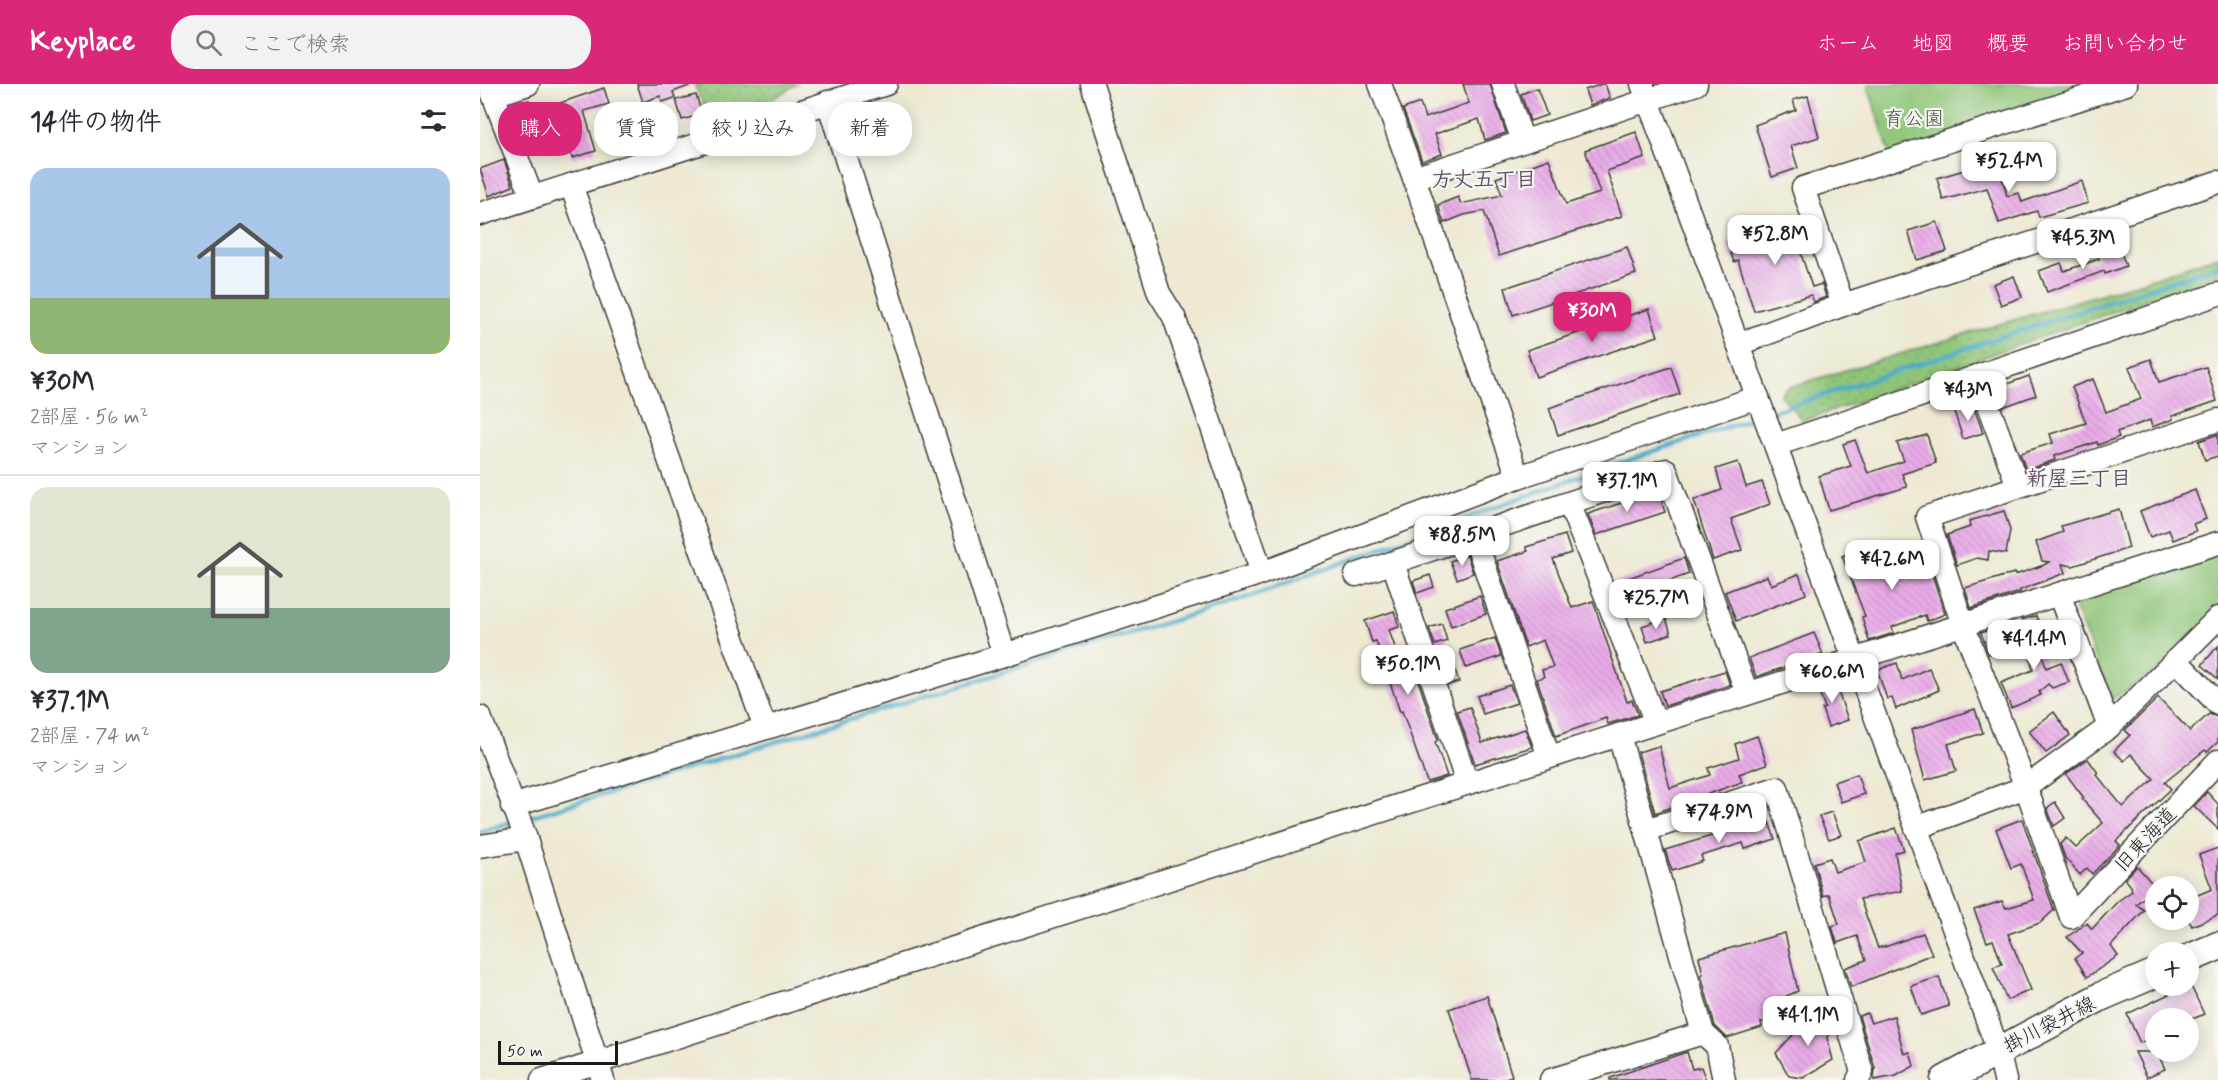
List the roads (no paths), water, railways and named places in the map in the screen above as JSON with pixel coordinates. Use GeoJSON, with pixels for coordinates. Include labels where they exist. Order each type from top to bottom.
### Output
{"type":"FeatureCollection","features":[{"type":"Feature","properties":{"kind":"main road"},"geometry":{"type":"LineString","coordinates":[[2199,954],[2218,946]]}},
{"type":"Feature","properties":{"kind":"main road","name":"掛川袋井線"},"geometry":{"type":"LineString","coordinates":[[1945,1080],[2102,996],[2145,978]]}},
{"type":"Feature","properties":{"kind":"street"},"geometry":{"type":"LineString","coordinates":[[528,84],[492,89],[532,197]]}},
{"type":"Feature","properties":{"kind":"street"},"geometry":{"type":"LineString","coordinates":[[480,214],[571,185],[824,97],[886,84]]}},
{"type":"Feature","properties":{"kind":"street"},"geometry":{"type":"LineString","coordinates":[[1092,84],[1159,293],[1174,317],[1262,573]]}},
{"type":"Feature","properties":{"kind":"street"},"geometry":{"type":"LineString","coordinates":[[1380,84],[1518,477]]}},
{"type":"Feature","properties":{"kind":"street"},"geometry":{"type":"LineString","coordinates":[[1503,84],[1523,141]]}},
{"type":"Feature","properties":{"kind":"street"},"geometry":{"type":"LineString","coordinates":[[1414,178],[1523,141],[1645,92],[1696,84]]}},
{"type":"Feature","properties":{"kind":"street"},"geometry":{"type":"LineString","coordinates":[[1844,305],[1803,188],[2087,90],[2126,84]]}},
{"type":"Feature","properties":{"kind":"street"},"geometry":{"type":"LineString","coordinates":[[1645,92],[1998,1050],[2005,1080]]}},
{"type":"Feature","properties":{"kind":"street"},"geometry":{"type":"LineString","coordinates":[[824,97],[1004,655]]}},
{"type":"Feature","properties":{"kind":"street"},"geometry":{"type":"LineString","coordinates":[[1739,344],[1844,305],[2218,182]]}},
{"type":"Feature","properties":{"kind":"street"},"geometry":{"type":"LineString","coordinates":[[571,185],[765,728]]}},
{"type":"Feature","properties":{"kind":"street"},"geometry":{"type":"LineString","coordinates":[[1773,435],[1977,376],[2218,294]]}},
{"type":"Feature","properties":{"kind":"street"},"geometry":{"type":"LineString","coordinates":[[1977,376],[2018,486]]}},
{"type":"Feature","properties":{"kind":"street"},"geometry":{"type":"LineString","coordinates":[[514,808],[1262,573],[1518,477],[1760,400]]}},
{"type":"Feature","properties":{"kind":"street"},"geometry":{"type":"LineString","coordinates":[[2026,787],[1963,625],[1927,517],[2218,420]]}},
{"type":"Feature","properties":{"kind":"street"},"geometry":{"type":"LineString","coordinates":[[1356,575],[1666,470],[1747,693]]}},
{"type":"Feature","properties":{"kind":"street"},"geometry":{"type":"LineString","coordinates":[[1569,503],[1656,723]]}},
{"type":"Feature","properties":{"kind":"street"},"geometry":{"type":"LineString","coordinates":[[1474,535],[1549,757]]}},
{"type":"Feature","properties":{"kind":"street"},"geometry":{"type":"LineString","coordinates":[[542,1080],[600,1071],[1467,783],[2218,543]]}},
{"type":"Feature","properties":{"kind":"street"},"geometry":{"type":"LineString","coordinates":[[1393,562],[1467,783]]}},
{"type":"Feature","properties":{"kind":"street"},"geometry":{"type":"LineString","coordinates":[[2059,594],[2109,727]]}},
{"type":"Feature","properties":{"kind":"street"},"geometry":{"type":"LineString","coordinates":[[1916,828],[2026,787],[2109,727],[2218,618]]}},
{"type":"Feature","properties":{"kind":"street"},"geometry":{"type":"LineString","coordinates":[[2176,660],[2218,704]]}},
{"type":"Feature","properties":{"kind":"street"},"geometry":{"type":"LineString","coordinates":[[480,717],[525,836],[600,1071]]}},
{"type":"Feature","properties":{"kind":"street"},"geometry":{"type":"LineString","coordinates":[[1619,735],[1703,1033],[1717,1046],[1724,1080]]}},
{"type":"Feature","properties":{"kind":"street","name":"旧東海道"},"geometry":{"type":"LineString","coordinates":[[2026,787],[2071,917],[2218,760]]}},
{"type":"Feature","properties":{"kind":"street"},"geometry":{"type":"LineString","coordinates":[[1646,830],[1777,788],[1862,1072],[1858,1080]]}},
{"type":"Feature","properties":{"kind":"street"},"geometry":{"type":"LineString","coordinates":[[480,846],[525,836]]}},
{"type":"Feature","properties":{"kind":"street"},"geometry":{"type":"LineString","coordinates":[[1551,1080],[1703,1033]]}},
{"type":"Feature","properties":{"kind":"waterway"},"geometry":{"type":"LineString","coordinates":[[1769,413],[2218,266]]}},
{"type":"Feature","properties":{"kind":"waterway"},"geometry":{"type":"LineString","coordinates":[[526,818],[1240,600],[1608,466],[1758,417]]}},
{"type":"Feature","properties":{"kind":"waterway"},"geometry":{"type":"LineString","coordinates":[[480,832],[512,822]]}},
{"type":"Feature","properties":{"kind":"district","name":"方丈五丁目"},"geometry":{"type":"Point","coordinates":[1484,179]}},
{"type":"Feature","properties":{"kind":"district","name":"新屋三丁目"},"geometry":{"type":"Point","coordinates":[2079,478]}},
{"type":"Feature","properties":{"kind":"park label","name":"育公園"},"geometry":{"type":"Point","coordinates":[1914,118]}}]}
